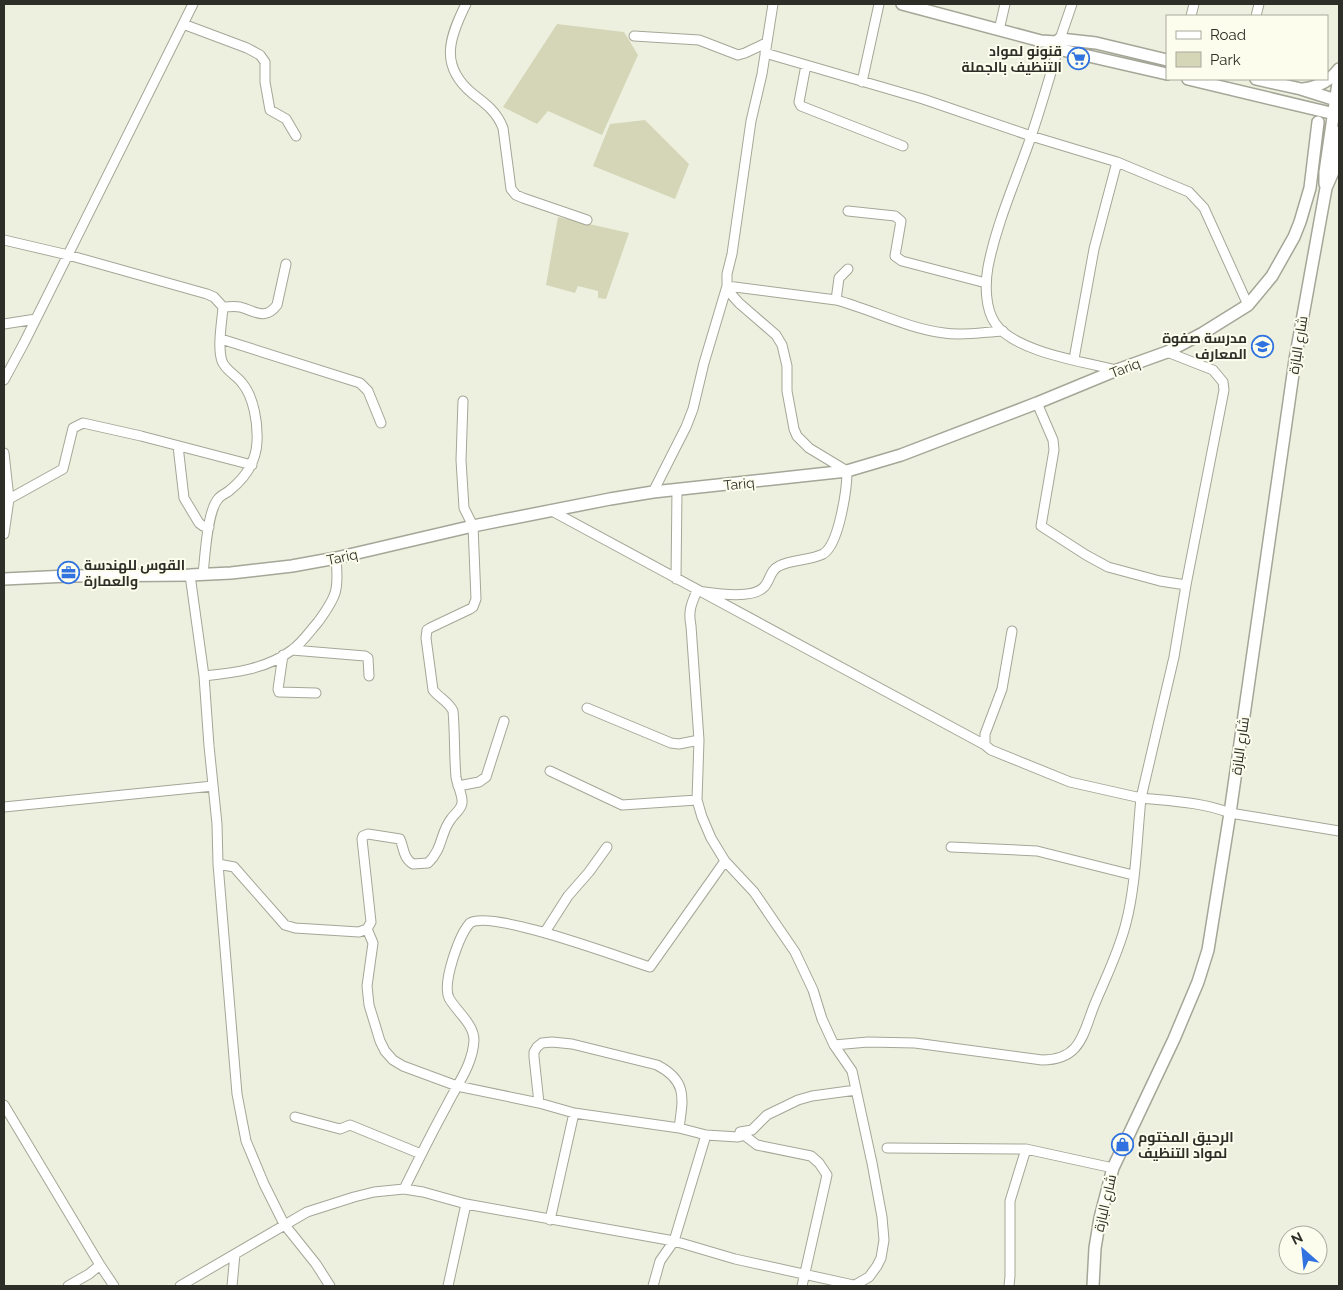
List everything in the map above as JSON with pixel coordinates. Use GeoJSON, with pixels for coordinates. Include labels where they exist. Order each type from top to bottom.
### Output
{"type":"FeatureCollection","features":[{"type":"Feature","properties":{"kind":"main road"},"geometry":{"type":"LineString","coordinates":[[902,4],[1041,41],[1096,43],[1166,60]]}},
{"type":"Feature","properties":{"kind":"main road"},"geometry":{"type":"LineString","coordinates":[[1058,43],[1166,74]]}},
{"type":"Feature","properties":{"kind":"main road"},"geometry":{"type":"LineString","coordinates":[[1328,80],[1339,69]]}},
{"type":"Feature","properties":{"kind":"main road","name":"شارع البازة"},"geometry":{"type":"LineString","coordinates":[[1093,1286],[1095,1248],[1100,1218],[1113,1168],[1174,1040],[1198,982],[1210,941],[1295,360],[1323,211],[1326,188],[1324,178],[1329,142],[1336,115],[1339,76]]}},
{"type":"Feature","properties":{"kind":"main road"},"geometry":{"type":"LineString","coordinates":[[1192,80],[1336,115]]}},
{"type":"Feature","properties":{"kind":"main road"},"geometry":{"type":"LineString","coordinates":[[1260,80],[1301,89],[1337,100]]}},
{"type":"Feature","properties":{"kind":"main road"},"geometry":{"type":"LineString","coordinates":[[1301,89],[1319,86],[1328,80]]}},
{"type":"Feature","properties":{"kind":"main road"},"geometry":{"type":"LineString","coordinates":[[1298,105],[1318,122],[1329,142]]}},
{"type":"Feature","properties":{"kind":"main road","name":"Tariq"},"geometry":{"type":"LineString","coordinates":[[4,579],[68,576],[190,575],[232,573],[284,567],[336,558],[550,510],[653,492],[847,472],[900,454],[1167,352],[1203,333],[1248,305],[1263,288],[1288,249],[1297,230],[1310,188],[1318,122]]}},
{"type":"Feature","properties":{"kind":"main road","name":"شارع البازة"},"geometry":{"type":"LineString","coordinates":[[1326,188],[1336,168],[1339,132]]}},
{"type":"Feature","properties":{"kind":"main road"},"geometry":{"type":"LineString","coordinates":[[1305,206],[1323,211]]}},
{"type":"Feature","properties":{"kind":"street"},"geometry":{"type":"LineString","coordinates":[[4,380],[193,4]]}},
{"type":"Feature","properties":{"kind":"street"},"geometry":{"type":"LineString","coordinates":[[466,4],[453,36],[450,61],[459,80],[492,108],[499,119],[503,128],[511,189],[516,195],[523,198],[587,220]]}},
{"type":"Feature","properties":{"kind":"street"},"geometry":{"type":"LineString","coordinates":[[653,492],[683,434],[693,409],[704,363],[727,286],[727,274],[732,254],[750,121],[762,74],[773,4]]}},
{"type":"Feature","properties":{"kind":"street"},"geometry":{"type":"LineString","coordinates":[[862,82],[879,4]]}},
{"type":"Feature","properties":{"kind":"street"},"geometry":{"type":"LineString","coordinates":[[999,30],[1005,4]]}},
{"type":"Feature","properties":{"kind":"street"},"geometry":{"type":"LineString","coordinates":[[1072,4],[1058,43],[1031,136],[998,228],[986,282],[990,311],[995,323],[1003,331],[1030,348],[1117,370]]}},
{"type":"Feature","properties":{"kind":"street"},"geometry":{"type":"LineString","coordinates":[[182,24],[247,48],[260,55],[265,62],[265,82],[270,110],[286,119],[296,136]]}},
{"type":"Feature","properties":{"kind":"street"},"geometry":{"type":"LineString","coordinates":[[634,36],[699,40],[738,54],[745,53],[766,43]]}},
{"type":"Feature","properties":{"kind":"street"},"geometry":{"type":"LineString","coordinates":[[765,53],[923,99],[1031,136],[1116,162],[1189,192],[1204,208],[1248,305]]}},
{"type":"Feature","properties":{"kind":"street"},"geometry":{"type":"LineString","coordinates":[[806,65],[799,102],[801,106],[903,146]]}},
{"type":"Feature","properties":{"kind":"street"},"geometry":{"type":"LineString","coordinates":[[1074,359],[1094,249],[1116,162]]}},
{"type":"Feature","properties":{"kind":"street"},"geometry":{"type":"LineString","coordinates":[[848,211],[895,216],[901,221],[895,256],[902,261],[986,282]]}},
{"type":"Feature","properties":{"kind":"street"},"geometry":{"type":"LineString","coordinates":[[4,240],[68,255],[207,294],[214,297],[223,307],[222,360],[224,365],[244,384],[254,410],[257,443],[252,465],[240,482],[218,499],[212,511],[203,574]]}},
{"type":"Feature","properties":{"kind":"street"},"geometry":{"type":"LineString","coordinates":[[223,307],[235,306],[263,314],[273,310],[277,305],[286,264]]}},
{"type":"Feature","properties":{"kind":"street"},"geometry":{"type":"LineString","coordinates":[[836,300],[840,278],[848,269]]}},
{"type":"Feature","properties":{"kind":"street"},"geometry":{"type":"LineString","coordinates":[[727,286],[836,300],[902,324],[945,334],[1003,331]]}},
{"type":"Feature","properties":{"kind":"street"},"geometry":{"type":"LineString","coordinates":[[697,591],[728,594],[754,593],[766,586],[776,567],[824,553],[831,544],[841,516],[847,472],[809,448],[797,436],[787,391],[787,366],[782,345],[776,335],[734,298],[727,286]]}},
{"type":"Feature","properties":{"kind":"street"},"geometry":{"type":"LineString","coordinates":[[4,324],[36,319]]}},
{"type":"Feature","properties":{"kind":"street"},"geometry":{"type":"LineString","coordinates":[[221,339],[360,383],[368,391],[381,423]]}},
{"type":"Feature","properties":{"kind":"street"},"geometry":{"type":"LineString","coordinates":[[834,1046],[868,1042],[915,1043],[1053,1060],[1070,1053],[1084,1036],[1095,1003],[1119,949],[1127,921],[1141,798],[1174,657],[1224,390],[1223,382],[1213,370],[1167,352]]}},
{"type":"Feature","properties":{"kind":"street"},"geometry":{"type":"LineString","coordinates":[[218,864],[234,867],[285,925],[295,928],[360,932],[370,926],[371,918],[363,836],[368,834],[397,837],[400,839],[405,855],[410,862],[418,864],[428,862],[438,851],[451,819],[460,809],[462,800],[455,766],[453,711],[449,704],[433,690],[426,638],[427,630],[470,609],[475,603],[477,587],[473,526],[464,508],[461,460],[463,401]]}},
{"type":"Feature","properties":{"kind":"street"},"geometry":{"type":"LineString","coordinates":[[1037,403],[1053,440],[1054,450],[1041,526],[1086,556],[1108,567],[1160,581],[1186,585]]}},
{"type":"Feature","properties":{"kind":"street"},"geometry":{"type":"LineString","coordinates":[[8,499],[63,469],[73,428],[83,423],[252,465]]}},
{"type":"Feature","properties":{"kind":"street"},"geometry":{"type":"LineString","coordinates":[[178,446],[184,498],[199,523],[209,527]]}},
{"type":"Feature","properties":{"kind":"street"},"geometry":{"type":"LineString","coordinates":[[4,453],[8,499],[4,534]]}},
{"type":"Feature","properties":{"kind":"street"},"geometry":{"type":"LineString","coordinates":[[676,579],[677,490]]}},
{"type":"Feature","properties":{"kind":"street"},"geometry":{"type":"LineString","coordinates":[[550,510],[985,745],[991,750],[1070,782],[1141,798],[1188,803],[1218,808],[1230,813],[1339,830]]}},
{"type":"Feature","properties":{"kind":"street"},"geometry":{"type":"LineString","coordinates":[[204,676],[246,671],[283,656],[292,650],[313,628],[334,598],[338,580],[336,558]]}},
{"type":"Feature","properties":{"kind":"street"},"geometry":{"type":"LineString","coordinates":[[190,575],[204,676],[237,1094],[246,1141],[251,1156],[284,1224],[316,1264],[330,1286]]}},
{"type":"Feature","properties":{"kind":"street"},"geometry":{"type":"LineString","coordinates":[[180,1286],[307,1212],[374,1192],[404,1189],[424,1192],[466,1204],[674,1241],[735,1259],[856,1286],[869,1277],[881,1258],[884,1240],[877,1191],[852,1071],[834,1046],[822,1019],[813,990],[795,952],[754,892],[724,861],[711,838],[697,800],[699,740],[691,626],[688,616],[689,607],[697,591]]}},
{"type":"Feature","properties":{"kind":"street"},"geometry":{"type":"LineString","coordinates":[[985,745],[985,734],[1002,688],[1012,631]]}},
{"type":"Feature","properties":{"kind":"street"},"geometry":{"type":"LineString","coordinates":[[292,650],[365,656],[368,658],[368,676]]}},
{"type":"Feature","properties":{"kind":"street"},"geometry":{"type":"LineString","coordinates":[[283,656],[279,692],[316,693]]}},
{"type":"Feature","properties":{"kind":"street"},"geometry":{"type":"LineString","coordinates":[[587,708],[671,743],[679,744],[699,740]]}},
{"type":"Feature","properties":{"kind":"street"},"geometry":{"type":"LineString","coordinates":[[458,786],[479,782],[486,776],[504,721]]}},
{"type":"Feature","properties":{"kind":"street"},"geometry":{"type":"LineString","coordinates":[[550,771],[622,805],[697,800]]}},
{"type":"Feature","properties":{"kind":"street"},"geometry":{"type":"LineString","coordinates":[[4,807],[213,786]]}},
{"type":"Feature","properties":{"kind":"street"},"geometry":{"type":"LineString","coordinates":[[545,932],[568,896],[589,872],[607,846]]}},
{"type":"Feature","properties":{"kind":"street"},"geometry":{"type":"LineString","coordinates":[[951,846],[1037,851],[1133,875]]}},
{"type":"Feature","properties":{"kind":"street"},"geometry":{"type":"LineString","coordinates":[[404,1189],[467,1068],[474,1041],[471,1028],[448,995],[447,981],[467,926],[474,920],[480,920],[519,926],[545,932],[650,967],[724,861]]}},
{"type":"Feature","properties":{"kind":"street"},"geometry":{"type":"LineString","coordinates":[[367,929],[372,943],[367,986],[369,1005],[385,1051],[402,1066],[457,1086],[539,1103],[574,1113],[679,1128],[706,1135],[742,1136],[740,1132]]}},
{"type":"Feature","properties":{"kind":"street"},"geometry":{"type":"LineString","coordinates":[[539,1103],[534,1057],[537,1047],[547,1042],[572,1044],[658,1065],[668,1070],[682,1090],[683,1102],[679,1128]]}},
{"type":"Feature","properties":{"kind":"street"},"geometry":{"type":"LineString","coordinates":[[740,1132],[752,1130],[767,1114],[798,1100],[812,1096],[856,1090]]}},
{"type":"Feature","properties":{"kind":"street"},"geometry":{"type":"LineString","coordinates":[[4,1105],[114,1286]]}},
{"type":"Feature","properties":{"kind":"street"},"geometry":{"type":"LineString","coordinates":[[550,1220],[574,1113]]}},
{"type":"Feature","properties":{"kind":"street"},"geometry":{"type":"LineString","coordinates":[[295,1117],[340,1129],[350,1125],[421,1154]]}},
{"type":"Feature","properties":{"kind":"street"},"geometry":{"type":"LineString","coordinates":[[740,1132],[757,1145],[811,1156],[820,1163],[827,1175],[802,1286]]}},
{"type":"Feature","properties":{"kind":"street"},"geometry":{"type":"LineString","coordinates":[[653,1286],[660,1261],[674,1241],[706,1135]]}},
{"type":"Feature","properties":{"kind":"street"},"geometry":{"type":"LineString","coordinates":[[887,1148],[1026,1149],[1113,1168]]}},
{"type":"Feature","properties":{"kind":"street"},"geometry":{"type":"LineString","coordinates":[[1008,1286],[1010,1276],[1010,1201],[1026,1149]]}},
{"type":"Feature","properties":{"kind":"street"},"geometry":{"type":"LineString","coordinates":[[448,1286],[466,1204]]}},
{"type":"Feature","properties":{"kind":"street"},"geometry":{"type":"LineString","coordinates":[[232,1286],[234,1254]]}},
{"type":"Feature","properties":{"kind":"street"},"geometry":{"type":"LineString","coordinates":[[68,1286],[100,1265]]}},
{"type":"Feature","properties":{"kind":"green space"},"geometry":{"type":"Polygon","coordinates":[[[557,24],[624,32],[638,55],[602,135],[548,111],[537,124],[503,107],[557,24]]]}},
{"type":"Feature","properties":{"kind":"green space"},"geometry":{"type":"Polygon","coordinates":[[[645,120],[689,164],[675,199],[593,166],[610,124],[645,120]]]}},
{"type":"Feature","properties":{"kind":"green space"},"geometry":{"type":"Polygon","coordinates":[[[558,217],[629,233],[606,299],[598,298],[598,291],[578,286],[575,293],[546,285],[558,217]]]}},
{"type":"Feature","properties":{"kind":"place","name":"قنونو لمواد التنظيف بالجملة"},"geometry":{"type":"Point","coordinates":[1078,59]}},
{"type":"Feature","properties":{"kind":"place","name":"مدرسة صفوة المعارف"},"geometry":{"type":"Point","coordinates":[1263,346]}},
{"type":"Feature","properties":{"kind":"place","name":"القوس للهندسة والعمارة"},"geometry":{"type":"Point","coordinates":[68,573]}},
{"type":"Feature","properties":{"kind":"place","name":"الرحيق المختوم لمواد التنظيف"},"geometry":{"type":"Point","coordinates":[1122,1145]}}]}
